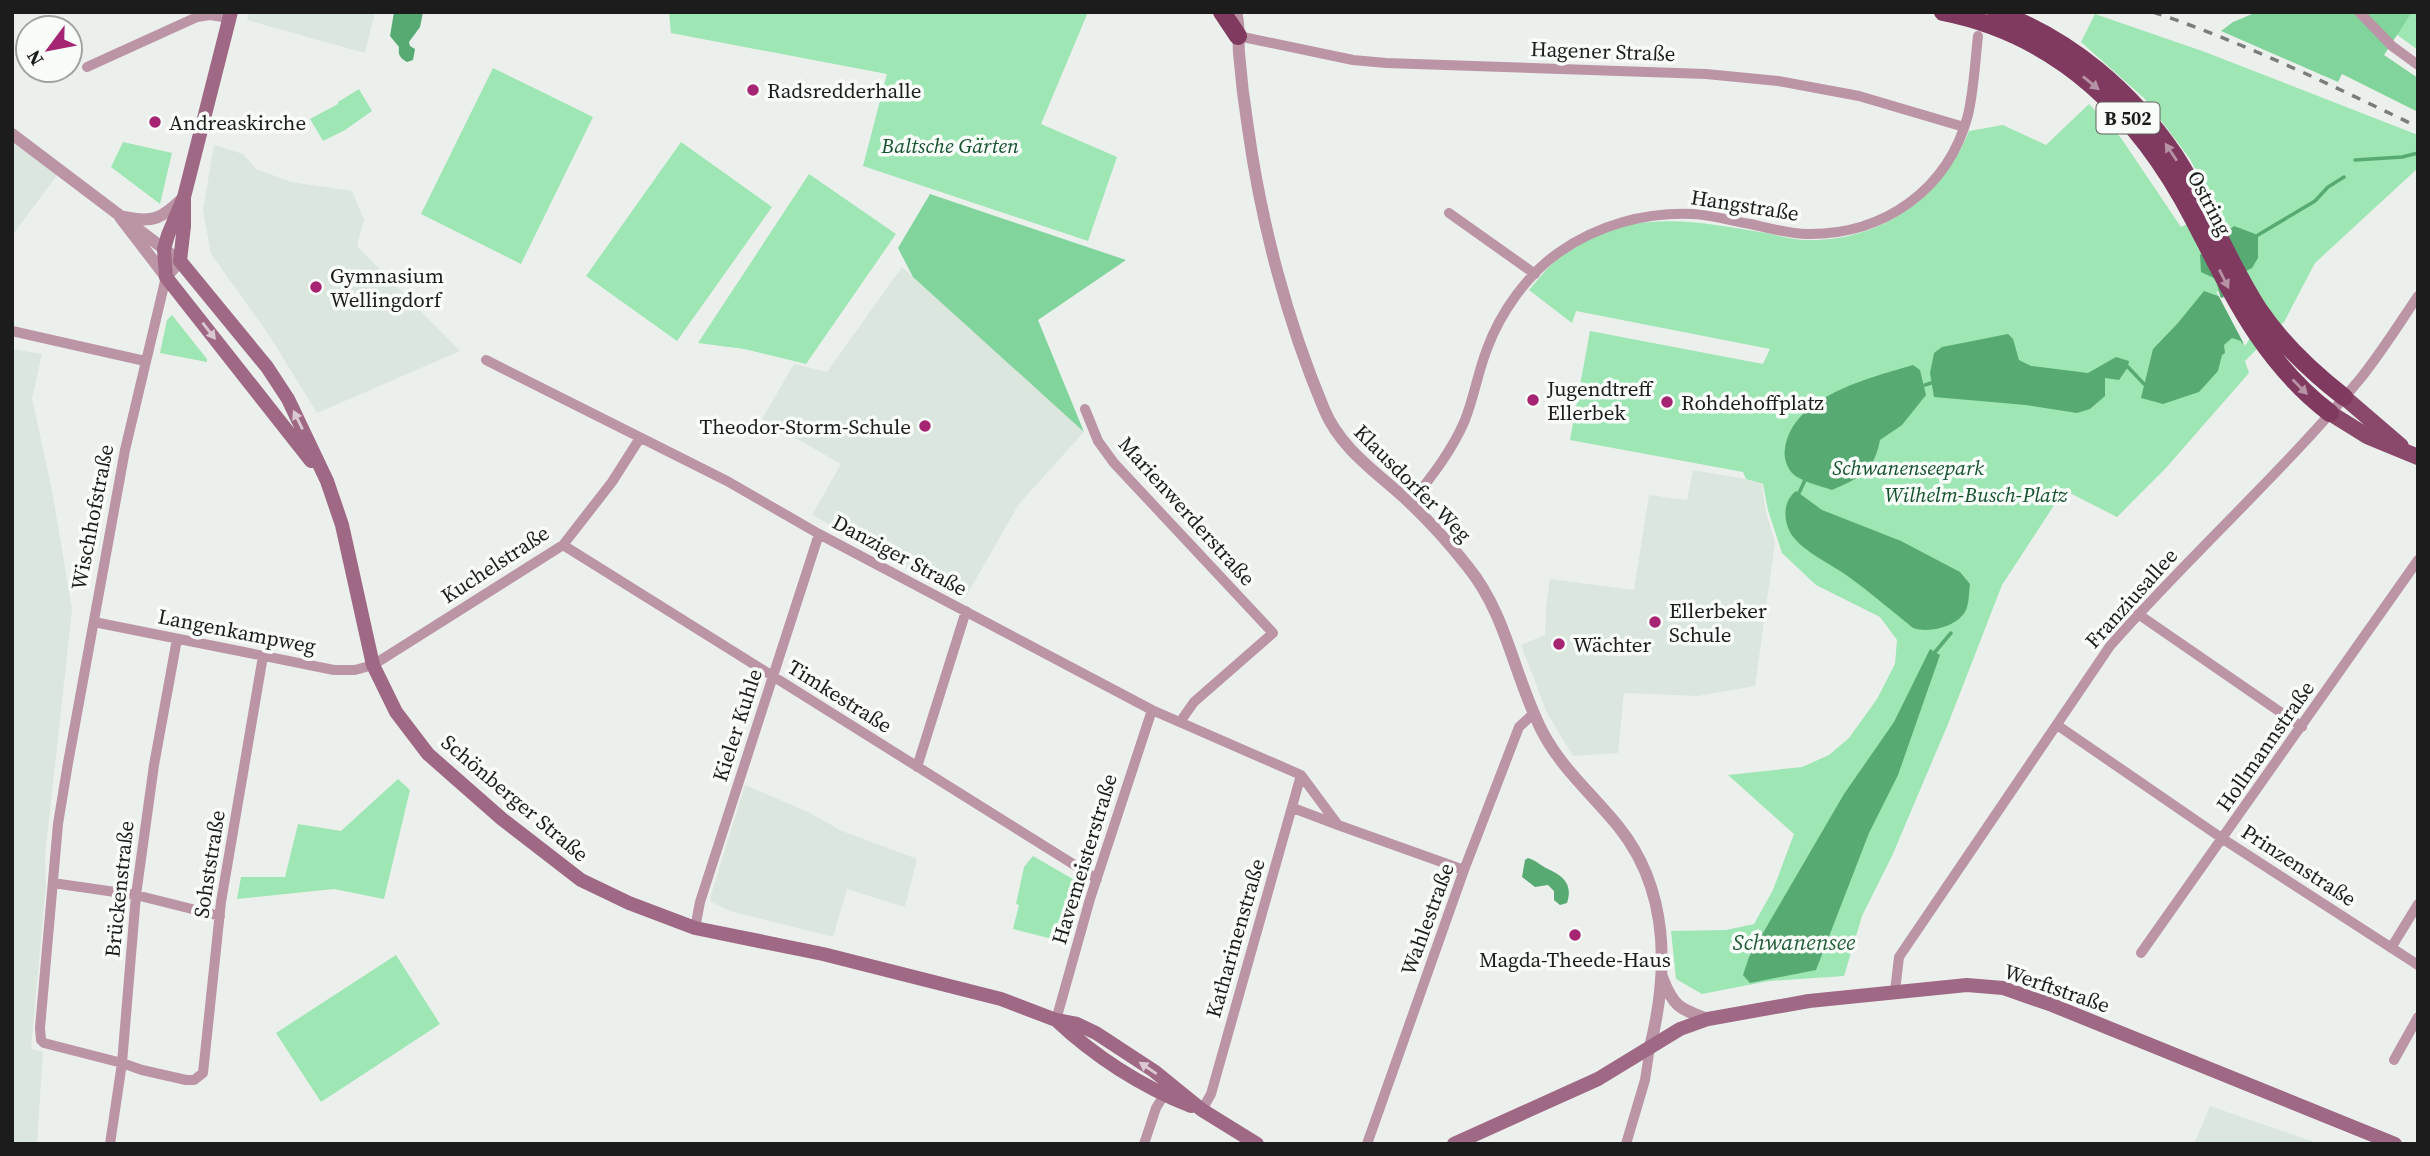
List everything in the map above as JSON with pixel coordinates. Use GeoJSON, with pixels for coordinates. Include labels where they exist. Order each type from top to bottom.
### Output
{"type":"FeatureCollection","features":[{"type":"Feature","properties":{"kind":"highway","name":"Ostring"},"geometry":{"type":"LineString","coordinates":[[1943,12],[1982,22],[2015,36],[2054,57],[2089,81],[2110,100],[2141,134],[2199,214],[2260,311],[2287,345],[2320,378],[2344,397]]}},
{"type":"Feature","properties":{"kind":"highway","name":"Ostring"},"geometry":{"type":"LineString","coordinates":[[1996,12],[2041,32],[2072,51],[2120,90],[2163,140],[2199,214],[2234,298],[2253,332],[2304,391],[2330,413]]}},
{"type":"Feature","properties":{"kind":"main road","name":"Wischhofstraße"},"geometry":{"type":"LineString","coordinates":[[166,277],[164,249],[184,197],[230,15]]}},
{"type":"Feature","properties":{"kind":"main road"},"geometry":{"type":"LineString","coordinates":[[180,261],[184,197]]}},
{"type":"Feature","properties":{"kind":"main road","name":"Schönberger Straße"},"geometry":{"type":"LineString","coordinates":[[180,261],[267,367],[288,399],[327,481],[342,525],[373,665],[396,712],[417,742],[502,819],[582,880],[629,903],[695,928],[823,954],[1001,999],[1055,1020],[1077,1024],[1096,1033],[1154,1071],[1202,1110],[1257,1144]]}},
{"type":"Feature","properties":{"kind":"main road","name":"Schönberger Straße"},"geometry":{"type":"LineString","coordinates":[[166,277],[327,481]]}},
{"type":"Feature","properties":{"kind":"main road","name":"Ostring"},"geometry":{"type":"LineString","coordinates":[[2344,397],[2412,453]]}},
{"type":"Feature","properties":{"kind":"main road","name":"Ostring"},"geometry":{"type":"LineString","coordinates":[[2330,413],[2367,436],[2412,453]]}},
{"type":"Feature","properties":{"kind":"main road","name":"Werftstraße"},"geometry":{"type":"LineString","coordinates":[[1454,1144],[1598,1079],[1680,1029],[1708,1019],[1800,1002],[1967,985],[2003,988],[2052,1005],[2395,1144]]}},
{"type":"Feature","properties":{"kind":"main road","name":"Schönberger Straße"},"geometry":{"type":"LineString","coordinates":[[1055,1020],[1072,1036],[1164,1095],[1202,1110]]}},
{"type":"Feature","properties":{"kind":"main road","name":"Werftstraße"},"geometry":{"type":"LineString","coordinates":[[1440,1144],[1601,1072],[1650,1047]]}},
{"type":"Feature","properties":{"kind":"street"},"geometry":{"type":"LineString","coordinates":[[2359,12],[2392,47],[2418,65]]}},
{"type":"Feature","properties":{"kind":"street"},"geometry":{"type":"LineString","coordinates":[[87,67],[197,18],[230,15]]}},
{"type":"Feature","properties":{"kind":"street","name":"Hagener Straße"},"geometry":{"type":"LineString","coordinates":[[1235,18],[1353,60],[1706,74],[1778,81],[1859,96],[1964,127]]}},
{"type":"Feature","properties":{"kind":"street","name":"Klausdorfer Weg"},"geometry":{"type":"LineString","coordinates":[[1235,18],[1248,129],[1259,190],[1283,291],[1329,421],[1347,447],[1410,503],[1446,540],[1485,589],[1506,634],[1533,714],[1547,741],[1563,765],[1617,824],[1642,862],[1657,901],[1661,975],[1656,1022],[1645,1080],[1626,1144]]}},
{"type":"Feature","properties":{"kind":"street","name":"Hangstraße"},"geometry":{"type":"LineString","coordinates":[[1410,503],[1445,459],[1465,419],[1487,347],[1512,301],[1557,254],[1609,225],[1650,216],[1694,214],[1805,234],[1837,232],[1865,226],[1907,206],[1937,178],[1964,127],[1972,93],[1978,36]]}},
{"type":"Feature","properties":{"kind":"street","name":"Schönberger Straße"},"geometry":{"type":"LineString","coordinates":[[12,134],[180,261]]}},
{"type":"Feature","properties":{"kind":"street"},"geometry":{"type":"LineString","coordinates":[[120,217],[148,221],[165,215],[184,197]]}},
{"type":"Feature","properties":{"kind":"street"},"geometry":{"type":"LineString","coordinates":[[1449,213],[1535,274]]}},
{"type":"Feature","properties":{"kind":"street","name":"Schönberger Straße"},"geometry":{"type":"LineString","coordinates":[[120,217],[166,277]]}},
{"type":"Feature","properties":{"kind":"street"},"geometry":{"type":"LineString","coordinates":[[166,277],[180,261]]}},
{"type":"Feature","properties":{"kind":"street","name":"Wischhofstraße"},"geometry":{"type":"LineString","coordinates":[[122,1063],[49,1046],[41,1040],[52,883],[68,763],[125,450],[166,277]]}},
{"type":"Feature","properties":{"kind":"street","name":"Franziusallee"},"geometry":{"type":"LineString","coordinates":[[1895,991],[1899,957],[2109,646],[2330,413],[2382,351],[2418,296]]}},
{"type":"Feature","properties":{"kind":"street"},"geometry":{"type":"LineString","coordinates":[[12,331],[145,361]]}},
{"type":"Feature","properties":{"kind":"street","name":"Danziger Straße"},"geometry":{"type":"LineString","coordinates":[[486,360],[727,481],[818,534],[1152,710],[1301,775]]}},
{"type":"Feature","properties":{"kind":"street","name":"Marienwerderstraße"},"geometry":{"type":"LineString","coordinates":[[1085,409],[1098,441],[1114,463],[1273,633],[1194,702],[1180,722]]}},
{"type":"Feature","properties":{"kind":"street","name":"Kuchelstraße"},"geometry":{"type":"LineString","coordinates":[[373,665],[562,545],[612,482],[640,438]]}},
{"type":"Feature","properties":{"kind":"street","name":"Kieler Kuhle"},"geometry":{"type":"LineString","coordinates":[[695,928],[704,890],[818,534]]}},
{"type":"Feature","properties":{"kind":"street","name":"Timkestraße"},"geometry":{"type":"LineString","coordinates":[[562,545],[1097,878]]}},
{"type":"Feature","properties":{"kind":"street","name":"Hollmannstraße"},"geometry":{"type":"LineString","coordinates":[[2141,953],[2418,560]]}},
{"type":"Feature","properties":{"kind":"street"},"geometry":{"type":"LineString","coordinates":[[917,767],[966,611]]}},
{"type":"Feature","properties":{"kind":"street"},"geometry":{"type":"LineString","coordinates":[[2138,614],[2302,727]]}},
{"type":"Feature","properties":{"kind":"street","name":"Langenkampweg"},"geometry":{"type":"LineString","coordinates":[[94,622],[334,670],[355,670],[373,665]]}},
{"type":"Feature","properties":{"kind":"street","name":"Brückenstraße"},"geometry":{"type":"LineString","coordinates":[[110,1144],[122,1063],[136,895],[154,765],[177,639]]}},
{"type":"Feature","properties":{"kind":"street","name":"Sohststraße"},"geometry":{"type":"LineString","coordinates":[[122,1063],[186,1080],[200,1078],[205,1065],[220,915],[263,656]]}},
{"type":"Feature","properties":{"kind":"street","name":"Havemeisterstraße"},"geometry":{"type":"LineString","coordinates":[[1055,1020],[1097,878],[1152,710]]}},
{"type":"Feature","properties":{"kind":"street","name":"Wahlestraße"},"geometry":{"type":"LineString","coordinates":[[1367,1144],[1464,870],[1519,727],[1533,714]]}},
{"type":"Feature","properties":{"kind":"street","name":"Prinzenstraße"},"geometry":{"type":"LineString","coordinates":[[2057,725],[2223,839],[2418,965]]}},
{"type":"Feature","properties":{"kind":"street"},"geometry":{"type":"LineString","coordinates":[[1301,775],[1338,825]]}},
{"type":"Feature","properties":{"kind":"street","name":"Katharinenstraße"},"geometry":{"type":"LineString","coordinates":[[1202,1110],[1211,1094],[1301,775]]}},
{"type":"Feature","properties":{"kind":"street"},"geometry":{"type":"LineString","coordinates":[[1293,808],[1464,870]]}},
{"type":"Feature","properties":{"kind":"street"},"geometry":{"type":"LineString","coordinates":[[52,883],[136,895],[220,915]]}},
{"type":"Feature","properties":{"kind":"street"},"geometry":{"type":"LineString","coordinates":[[2391,948],[2418,904]]}},
{"type":"Feature","properties":{"kind":"street","name":"Klausdorfer Weg"},"geometry":{"type":"LineString","coordinates":[[1661,975],[1670,998],[1676,1005],[1708,1019]]}},
{"type":"Feature","properties":{"kind":"street"},"geometry":{"type":"LineString","coordinates":[[2394,1060],[2418,1017]]}},
{"type":"Feature","properties":{"kind":"street"},"geometry":{"type":"LineString","coordinates":[[1144,1144],[1156,1108],[1164,1095]]}},
{"type":"Feature","properties":{"kind":"shaded area"},"geometry":{"type":"Polygon","coordinates":[[[249,12],[375,12],[365,53],[247,20],[249,12]]]}},
{"type":"Feature","properties":{"kind":"shaded area"},"geometry":{"type":"Polygon","coordinates":[[[2257,12],[2412,12],[2384,55],[2418,78],[2418,112],[2342,74],[2338,82],[2221,31],[2233,22],[2257,12]]]}},
{"type":"Feature","properties":{"kind":"shaded area"},"geometry":{"type":"Polygon","coordinates":[[[12,141],[57,175],[12,236],[12,141]]]}},
{"type":"Feature","properties":{"kind":"shaded area","name":"Gymnasium Wellingdorf"},"geometry":{"type":"Polygon","coordinates":[[[214,145],[243,154],[256,169],[291,182],[352,191],[364,220],[357,246],[460,351],[317,413],[269,335],[211,254],[203,210],[214,145]]]}},
{"type":"Feature","properties":{"kind":"shaded area"},"geometry":{"type":"Polygon","coordinates":[[[930,194],[1126,260],[1038,320],[1084,432],[913,277],[898,248],[930,194]]]}},
{"type":"Feature","properties":{"kind":"shaded area","name":"Theodor-Storm-Schule"},"geometry":{"type":"Polygon","coordinates":[[[902,267],[1084,432],[1019,504],[965,598],[812,515],[841,464],[762,419],[794,364],[827,372],[902,267]]]}},
{"type":"Feature","properties":{"kind":"shaded area"},"geometry":{"type":"Polygon","coordinates":[[[12,349],[42,354],[32,398],[53,496],[72,609],[45,856],[46,886],[31,1049],[43,1052],[37,1144],[12,1144],[12,349]]]}},
{"type":"Feature","properties":{"kind":"shaded area","name":"Ellerbeker Schule"},"geometry":{"type":"Polygon","coordinates":[[[1693,470],[1746,479],[1762,485],[1775,543],[1755,686],[1698,696],[1624,693],[1618,753],[1573,756],[1547,713],[1521,645],[1545,635],[1550,579],[1634,590],[1649,495],[1687,500],[1693,470]]]}},
{"type":"Feature","properties":{"kind":"shaded area"},"geometry":{"type":"Polygon","coordinates":[[[745,785],[808,812],[842,831],[917,859],[905,907],[847,889],[833,937],[730,911],[711,902],[745,785]]]}},
{"type":"Feature","properties":{"kind":"shaded area"},"geometry":{"type":"Polygon","coordinates":[[[2210,1106],[2320,1144],[2194,1144],[2210,1106]]]}},
{"type":"Feature","properties":{"kind":"green space","name":"Baltsche Gärten"},"geometry":{"type":"Polygon","coordinates":[[[669,12],[1088,12],[1041,124],[1117,157],[1088,241],[863,166],[887,74],[671,33],[669,12]]]}},
{"type":"Feature","properties":{"kind":"green space"},"geometry":{"type":"Polygon","coordinates":[[[2412,12],[2418,12],[2418,50],[2396,34],[2412,12]]]}},
{"type":"Feature","properties":{"kind":"green space","name":"Schwanenseepark"},"geometry":{"type":"Polygon","coordinates":[[[2095,14],[2205,52],[2418,135],[2418,168],[2315,263],[2284,322],[2245,361],[2249,373],[2165,469],[2117,517],[2064,490],[2002,585],[1948,724],[1892,856],[1862,916],[1844,976],[1769,981],[1702,994],[1676,979],[1671,931],[1726,930],[1754,924],[1773,890],[1794,834],[1728,775],[1802,767],[1829,755],[1849,738],[1877,699],[1895,664],[1897,640],[1880,617],[1816,585],[1782,553],[1763,484],[1746,479],[1743,472],[1570,440],[1590,331],[1763,364],[1770,349],[1576,311],[1572,323],[1529,290],[1554,262],[1578,245],[1613,229],[1638,223],[1694,223],[1803,240],[1860,233],[1884,224],[1925,195],[1943,176],[1969,131],[2003,125],[2046,145],[2089,104],[2121,138],[2181,227],[2216,209],[2190,159],[2145,99],[2081,42],[2095,14]]]}},
{"type":"Feature","properties":{"kind":"green space"},"geometry":{"type":"Polygon","coordinates":[[[493,68],[593,117],[521,264],[421,214],[493,68]]]}},
{"type":"Feature","properties":{"kind":"green space"},"geometry":{"type":"Polygon","coordinates":[[[359,89],[372,111],[345,130],[323,141],[310,119],[359,89]]]}},
{"type":"Feature","properties":{"kind":"green space"},"geometry":{"type":"Polygon","coordinates":[[[123,142],[172,153],[160,204],[111,167],[123,142]]]}},
{"type":"Feature","properties":{"kind":"green space"},"geometry":{"type":"Polygon","coordinates":[[[681,142],[772,207],[677,341],[586,276],[681,142]]]}},
{"type":"Feature","properties":{"kind":"green space"},"geometry":{"type":"Polygon","coordinates":[[[809,174],[896,234],[806,364],[744,349],[698,343],[809,174]]]}},
{"type":"Feature","properties":{"kind":"green space"},"geometry":{"type":"Polygon","coordinates":[[[172,315],[207,362],[160,353],[167,320],[172,315]]]}},
{"type":"Feature","properties":{"kind":"green space"},"geometry":{"type":"Polygon","coordinates":[[[398,779],[410,790],[384,899],[334,889],[237,899],[241,877],[285,877],[298,824],[341,831],[398,779]]]}},
{"type":"Feature","properties":{"kind":"green space"},"geometry":{"type":"Polygon","coordinates":[[[1033,856],[1078,882],[1060,941],[1013,929],[1024,867],[1033,856]]]}},
{"type":"Feature","properties":{"kind":"green space"},"geometry":{"type":"Polygon","coordinates":[[[396,955],[440,1024],[321,1102],[276,1033],[396,955]]]}},
{"type":"Feature","properties":{"kind":"water"},"geometry":{"type":"Polygon","coordinates":[[[394,12],[423,12],[420,27],[409,42],[415,49],[413,60],[407,62],[400,56],[399,47],[390,36],[394,12]]]}},
{"type":"Feature","properties":{"kind":"water"},"geometry":{"type":"Polygon","coordinates":[[[2234,226],[2258,235],[2258,258],[2252,268],[2218,280],[2201,272],[2200,255],[2234,226]]]}},
{"type":"Feature","properties":{"kind":"water"},"geometry":{"type":"Polygon","coordinates":[[[2204,291],[2263,312],[2242,344],[2232,338],[2224,345],[2225,353],[2218,371],[2199,392],[2163,404],[2141,398],[2153,349],[2204,291]]]}},
{"type":"Feature","properties":{"kind":"water"},"geometry":{"type":"Polygon","coordinates":[[[2008,334],[2013,339],[2019,360],[2031,366],[2088,373],[2116,357],[2129,361],[2128,367],[2119,380],[2105,378],[2105,396],[2090,409],[2077,413],[2026,405],[1934,397],[1930,373],[1934,353],[1942,347],[2008,334]]]}},
{"type":"Feature","properties":{"kind":"water"},"geometry":{"type":"Polygon","coordinates":[[[1913,365],[1920,370],[1926,395],[1902,425],[1880,440],[1874,460],[1864,472],[1832,490],[1805,481],[1791,472],[1785,449],[1791,431],[1802,415],[1817,403],[1855,383],[1913,365]]]}},
{"type":"Feature","properties":{"kind":"water"},"geometry":{"type":"Polygon","coordinates":[[[1796,491],[1822,510],[1901,541],[1960,572],[1970,584],[1968,605],[1964,614],[1944,627],[1927,630],[1913,628],[1793,537],[1785,514],[1789,499],[1796,491]]]}},
{"type":"Feature","properties":{"kind":"water","name":"Schwanensee"},"geometry":{"type":"Polygon","coordinates":[[[1930,649],[1940,655],[1898,775],[1869,833],[1816,970],[1750,983],[1743,975],[1749,957],[1844,794],[1894,722],[1930,649]]]}},
{"type":"Feature","properties":{"kind":"water"},"geometry":{"type":"Polygon","coordinates":[[[1528,858],[1563,878],[1569,891],[1567,903],[1560,905],[1554,900],[1554,891],[1548,885],[1535,887],[1522,877],[1525,860],[1528,858]]]}},
{"type":"Feature","properties":{"kind":"pier"},"geometry":{"type":"Polygon","coordinates":[[[2255,289],[2266,313],[2245,346],[2216,291],[2222,293],[2255,289]]]}},
{"type":"Feature","properties":{"kind":"waterway"},"geometry":{"type":"LineString","coordinates":[[2355,160],[2402,157],[2418,153]]}},
{"type":"Feature","properties":{"kind":"waterway"},"geometry":{"type":"LineString","coordinates":[[2258,235],[2315,201],[2328,187],[2344,177]]}},
{"type":"Feature","properties":{"kind":"waterway"},"geometry":{"type":"LineString","coordinates":[[2219,285],[2222,296]]}},
{"type":"Feature","properties":{"kind":"waterway"},"geometry":{"type":"LineString","coordinates":[[2128,367],[2144,384]]}},
{"type":"Feature","properties":{"kind":"waterway"},"geometry":{"type":"LineString","coordinates":[[1925,385],[1931,383]]}},
{"type":"Feature","properties":{"kind":"waterway"},"geometry":{"type":"LineString","coordinates":[[1799,493],[1805,480]]}},
{"type":"Feature","properties":{"kind":"waterway"},"geometry":{"type":"LineString","coordinates":[[1935,652],[1951,633]]}},
{"type":"Feature","properties":{"kind":"railway"},"geometry":{"type":"LineString","coordinates":[[2153,12],[2254,51],[2418,127]]}},
{"type":"Feature","properties":{"kind":"place","name":"Radsredderhalle"},"geometry":{"type":"Point","coordinates":[753,90]}},
{"type":"Feature","properties":{"kind":"place","name":"Andreaskirche"},"geometry":{"type":"Point","coordinates":[155,122]}},
{"type":"Feature","properties":{"kind":"place","name":"Gymnasium Wellingdorf"},"geometry":{"type":"Point","coordinates":[316,287]}},
{"type":"Feature","properties":{"kind":"place","name":"Jugendtreff Ellerbek"},"geometry":{"type":"Point","coordinates":[1533,400]}},
{"type":"Feature","properties":{"kind":"place","name":"Rohdehoffplatz"},"geometry":{"type":"Point","coordinates":[1667,402]}},
{"type":"Feature","properties":{"kind":"place","name":"Theodor-Storm-Schule"},"geometry":{"type":"Point","coordinates":[925,426]}},
{"type":"Feature","properties":{"kind":"place","name":"Ellerbeker Schule"},"geometry":{"type":"Point","coordinates":[1655,622]}},
{"type":"Feature","properties":{"kind":"place","name":"Wächter"},"geometry":{"type":"Point","coordinates":[1559,644]}},
{"type":"Feature","properties":{"kind":"place","name":"Magda-Theede-Haus"},"geometry":{"type":"Point","coordinates":[1575,935]}},
{"type":"Feature","properties":{"kind":"park label","name":"Wilhelm-Busch-Platz"},"geometry":{"type":"Point","coordinates":[1976,494]}}]}
